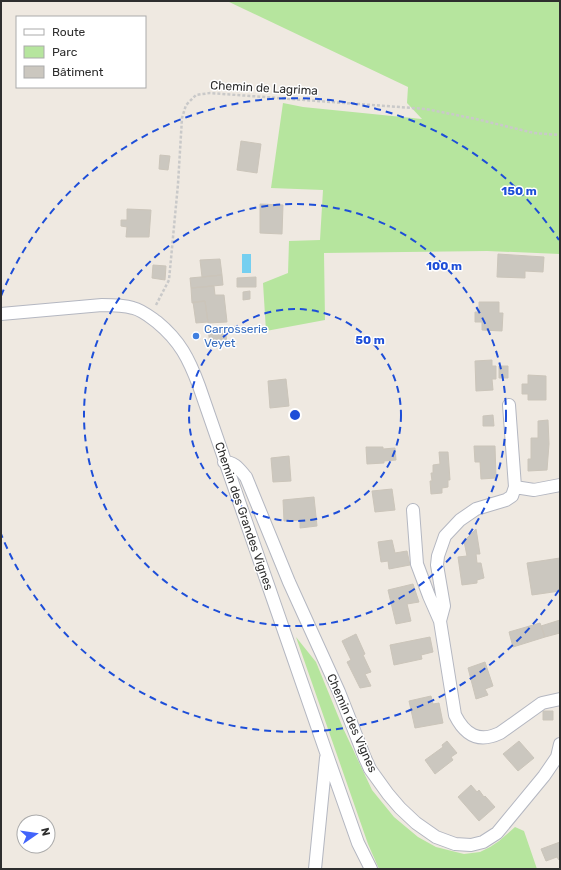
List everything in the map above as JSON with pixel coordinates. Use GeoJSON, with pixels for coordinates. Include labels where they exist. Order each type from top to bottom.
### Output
{"type":"FeatureCollection","features":[{"type":"Feature","properties":{"kind":"street","name":"Chemin des Grandes Vignes"},"geometry":{"type":"LineString","coordinates":[[1,314],[102,305],[119,305],[135,308],[150,316],[169,332],[181,347],[190,362],[358,843],[371,869]]}},
{"type":"Feature","properties":{"kind":"street"},"geometry":{"type":"LineString","coordinates":[[440,621],[444,606],[437,564],[440,547],[445,536],[460,520],[476,509],[506,500],[512,496],[515,487],[509,405]]}},
{"type":"Feature","properties":{"kind":"street","name":"Chemin des Vignes"},"geometry":{"type":"LineString","coordinates":[[224,462],[231,462],[237,466],[246,477],[288,582],[322,653],[370,769],[400,808],[416,823],[436,837],[455,844],[471,845],[482,842],[497,832],[544,776],[557,757],[560,744]]}},
{"type":"Feature","properties":{"kind":"street"},"geometry":{"type":"LineString","coordinates":[[515,487],[534,490],[560,485]]}},
{"type":"Feature","properties":{"kind":"street"},"geometry":{"type":"LineString","coordinates":[[413,510],[417,564],[428,596],[440,621],[455,715],[459,725],[466,732],[474,736],[493,736],[500,733],[542,703],[560,699]]}},
{"type":"Feature","properties":{"kind":"street"},"geometry":{"type":"LineString","coordinates":[[315,869],[327,755]]}},
{"type":"Feature","properties":{"kind":"path","name":"Chemin de Lagrima"},"geometry":{"type":"LineString","coordinates":[[150,316],[169,280],[178,184],[182,118],[186,105],[196,95],[210,93],[426,109],[476,118],[534,133],[560,135]]}},
{"type":"Feature","properties":{"kind":"green space"},"geometry":{"type":"Polygon","coordinates":[[[227,1],[560,1],[560,254],[487,251],[324,253],[325,320],[266,331],[263,283],[288,273],[289,241],[320,240],[323,190],[271,188],[283,103],[303,107],[422,119],[407,103],[408,87],[227,1]]]}},
{"type":"Feature","properties":{"kind":"green space"},"geometry":{"type":"Polygon","coordinates":[[[296,637],[316,662],[343,728],[372,790],[394,817],[418,837],[436,847],[464,854],[480,852],[490,847],[515,827],[524,831],[537,869],[379,869],[368,844],[296,637]]]}},
{"type":"Feature","properties":{"kind":"water"},"geometry":{"type":"Polygon","coordinates":[[[242,254],[251,254],[251,273],[242,273],[242,254]]]}},
{"type":"Feature","properties":{"kind":"building"},"geometry":{"type":"Polygon","coordinates":[[[241,141],[261,144],[257,173],[237,170],[241,141]]]}},
{"type":"Feature","properties":{"kind":"building"},"geometry":{"type":"Polygon","coordinates":[[[160,155],[170,156],[168,170],[159,169],[160,155]]]}},
{"type":"Feature","properties":{"kind":"building"},"geometry":{"type":"Polygon","coordinates":[[[260,204],[283,205],[282,234],[260,233],[260,204]]]}},
{"type":"Feature","properties":{"kind":"building"},"geometry":{"type":"Polygon","coordinates":[[[127,209],[151,210],[149,237],[126,237],[127,227],[121,226],[121,220],[127,220],[127,209]]]}},
{"type":"Feature","properties":{"kind":"building"},"geometry":{"type":"Polygon","coordinates":[[[498,254],[544,257],[543,272],[525,271],[525,278],[497,277],[498,254]]]}},
{"type":"Feature","properties":{"kind":"building"},"geometry":{"type":"Polygon","coordinates":[[[220,259],[222,275],[202,277],[200,260],[220,259]]]}},
{"type":"Feature","properties":{"kind":"building"},"geometry":{"type":"Polygon","coordinates":[[[153,265],[166,266],[165,280],[152,278],[153,265]]]}},
{"type":"Feature","properties":{"kind":"building"},"geometry":{"type":"Polygon","coordinates":[[[222,275],[223,285],[191,288],[190,278],[222,275]]]}},
{"type":"Feature","properties":{"kind":"building"},"geometry":{"type":"Polygon","coordinates":[[[256,277],[256,287],[237,287],[237,278],[256,277]]]}},
{"type":"Feature","properties":{"kind":"building"},"geometry":{"type":"Polygon","coordinates":[[[214,286],[215,295],[224,295],[227,322],[208,323],[205,301],[192,303],[191,288],[214,286]]]}},
{"type":"Feature","properties":{"kind":"building"},"geometry":{"type":"Polygon","coordinates":[[[250,291],[250,299],[243,300],[243,292],[250,291]]]}},
{"type":"Feature","properties":{"kind":"building"},"geometry":{"type":"Polygon","coordinates":[[[205,301],[208,322],[196,323],[193,302],[205,301]]]}},
{"type":"Feature","properties":{"kind":"building"},"geometry":{"type":"Polygon","coordinates":[[[479,302],[499,302],[499,313],[503,313],[502,331],[482,330],[482,322],[475,322],[475,312],[479,312],[479,302]]]}},
{"type":"Feature","properties":{"kind":"building"},"geometry":{"type":"Polygon","coordinates":[[[225,327],[227,343],[210,344],[208,329],[225,327]]]}},
{"type":"Feature","properties":{"kind":"building"},"geometry":{"type":"Polygon","coordinates":[[[492,360],[492,366],[496,366],[496,379],[492,379],[493,390],[476,391],[475,361],[492,360]]]}},
{"type":"Feature","properties":{"kind":"building"},"geometry":{"type":"Polygon","coordinates":[[[499,366],[508,366],[508,378],[499,378],[499,366]]]}},
{"type":"Feature","properties":{"kind":"building"},"geometry":{"type":"Polygon","coordinates":[[[528,375],[546,376],[546,400],[528,400],[528,394],[522,394],[522,384],[528,384],[528,375]]]}},
{"type":"Feature","properties":{"kind":"building"},"geometry":{"type":"Polygon","coordinates":[[[286,379],[289,406],[270,408],[268,381],[286,379]]]}},
{"type":"Feature","properties":{"kind":"building"},"geometry":{"type":"Polygon","coordinates":[[[493,415],[494,426],[483,426],[483,416],[493,415]]]}},
{"type":"Feature","properties":{"kind":"building"},"geometry":{"type":"Polygon","coordinates":[[[548,420],[549,444],[547,470],[528,471],[528,459],[531,459],[531,438],[538,438],[538,421],[548,420]]]}},
{"type":"Feature","properties":{"kind":"building"},"geometry":{"type":"Polygon","coordinates":[[[474,446],[495,446],[496,478],[481,479],[480,462],[475,462],[474,446]]]}},
{"type":"Feature","properties":{"kind":"building"},"geometry":{"type":"Polygon","coordinates":[[[366,447],[383,447],[383,449],[395,448],[396,460],[384,461],[384,463],[367,464],[366,447]]]}},
{"type":"Feature","properties":{"kind":"building"},"geometry":{"type":"Polygon","coordinates":[[[439,452],[448,452],[450,480],[448,480],[448,487],[442,488],[442,493],[431,494],[431,473],[433,473],[433,465],[440,464],[439,452]]]}},
{"type":"Feature","properties":{"kind":"building"},"geometry":{"type":"Polygon","coordinates":[[[289,456],[291,481],[273,482],[271,458],[289,456]]]}},
{"type":"Feature","properties":{"kind":"building"},"geometry":{"type":"Polygon","coordinates":[[[392,489],[395,510],[375,512],[372,491],[392,489]]]}},
{"type":"Feature","properties":{"kind":"building"},"geometry":{"type":"Polygon","coordinates":[[[314,497],[317,526],[300,528],[300,520],[284,521],[283,500],[314,497]]]}},
{"type":"Feature","properties":{"kind":"building"},"geometry":{"type":"Polygon","coordinates":[[[476,529],[480,554],[476,554],[477,563],[481,563],[484,578],[477,580],[477,583],[462,585],[458,557],[467,556],[464,541],[476,529]]]}},
{"type":"Feature","properties":{"kind":"building"},"geometry":{"type":"Polygon","coordinates":[[[392,540],[395,553],[407,551],[410,565],[389,569],[388,561],[381,562],[378,542],[392,540]]]}},
{"type":"Feature","properties":{"kind":"building"},"geometry":{"type":"Polygon","coordinates":[[[560,558],[560,591],[532,595],[527,563],[560,558]]]}},
{"type":"Feature","properties":{"kind":"building"},"geometry":{"type":"Polygon","coordinates":[[[413,584],[419,602],[407,604],[411,621],[396,624],[388,590],[413,584]]]}},
{"type":"Feature","properties":{"kind":"building"},"geometry":{"type":"Polygon","coordinates":[[[560,620],[560,633],[545,637],[541,626],[560,620]]]}},
{"type":"Feature","properties":{"kind":"building"},"geometry":{"type":"Polygon","coordinates":[[[540,623],[545,637],[513,647],[509,632],[540,623]]]}},
{"type":"Feature","properties":{"kind":"building"},"geometry":{"type":"Polygon","coordinates":[[[356,634],[371,672],[365,674],[371,686],[360,688],[347,662],[351,660],[342,641],[356,634]]]}},
{"type":"Feature","properties":{"kind":"building"},"geometry":{"type":"Polygon","coordinates":[[[430,637],[433,652],[421,655],[422,659],[394,665],[390,645],[430,637]]]}},
{"type":"Feature","properties":{"kind":"building"},"geometry":{"type":"Polygon","coordinates":[[[485,662],[493,686],[485,689],[488,695],[476,699],[468,668],[485,662]]]}},
{"type":"Feature","properties":{"kind":"building"},"geometry":{"type":"Polygon","coordinates":[[[431,696],[433,704],[439,703],[443,723],[415,728],[409,701],[431,696]]]}},
{"type":"Feature","properties":{"kind":"building"},"geometry":{"type":"Polygon","coordinates":[[[543,711],[553,711],[553,720],[543,720],[543,711]]]}},
{"type":"Feature","properties":{"kind":"building"},"geometry":{"type":"Polygon","coordinates":[[[447,741],[457,753],[451,757],[453,760],[435,774],[425,760],[443,747],[442,745],[447,741]]]}},
{"type":"Feature","properties":{"kind":"building"},"geometry":{"type":"Polygon","coordinates":[[[519,741],[534,758],[518,771],[503,754],[519,741]]]}},
{"type":"Feature","properties":{"kind":"building"},"geometry":{"type":"Polygon","coordinates":[[[471,785],[477,792],[479,790],[495,807],[479,821],[458,797],[471,785]]]}},
{"type":"Feature","properties":{"kind":"building"},"geometry":{"type":"Polygon","coordinates":[[[560,842],[560,860],[557,857],[546,861],[541,849],[560,842]]]}},
{"type":"Feature","properties":{"kind":"place","name":"Carrosserie Veyet"},"geometry":{"type":"Point","coordinates":[196,336]}}]}
